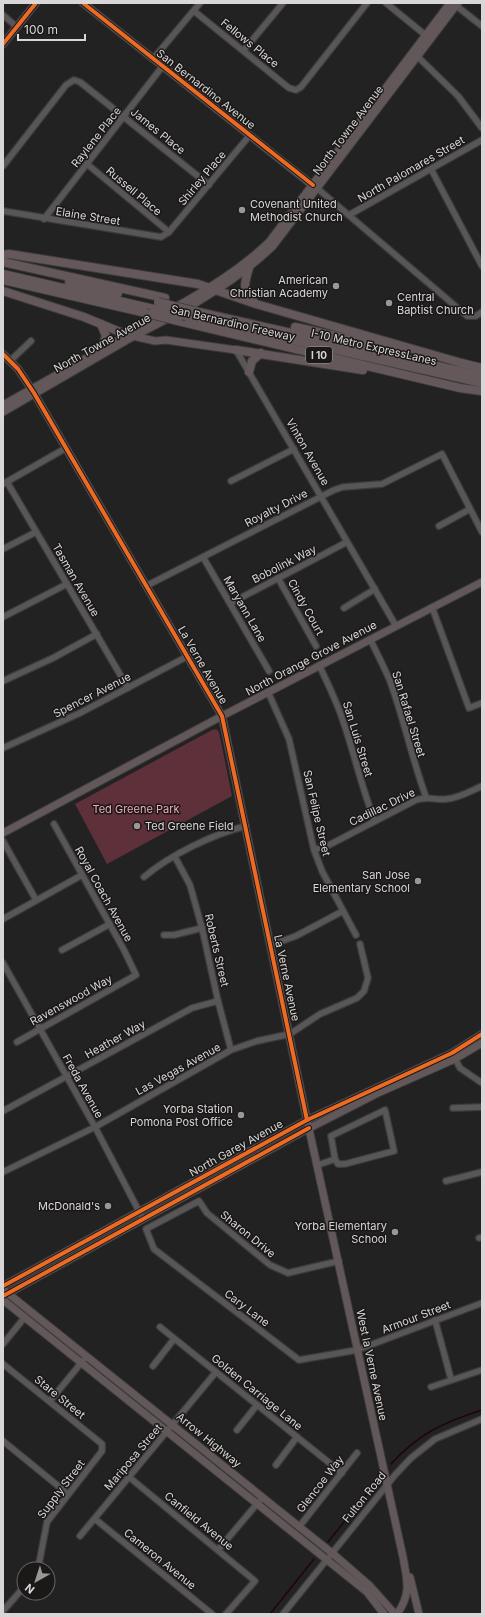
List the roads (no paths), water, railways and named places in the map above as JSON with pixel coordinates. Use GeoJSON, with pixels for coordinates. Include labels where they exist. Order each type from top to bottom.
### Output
{"type":"FeatureCollection","features":[{"type":"Feature","properties":{"kind":"highway"},"geometry":{"type":"LineString","coordinates":[[3,255],[9,254],[213,289],[256,304],[465,364]]}},
{"type":"Feature","properties":{"kind":"highway","name":"San Bernardino Freeway"},"geometry":{"type":"LineString","coordinates":[[3,262],[159,303],[198,309],[482,368]]}},
{"type":"Feature","properties":{"kind":"highway","name":"I-10 Metro ExpressLanes"},"geometry":{"type":"LineString","coordinates":[[3,267],[159,303],[186,316],[482,383]]}},
{"type":"Feature","properties":{"kind":"highway"},"geometry":{"type":"LineString","coordinates":[[249,268],[245,281],[245,293],[256,304]]}},
{"type":"Feature","properties":{"kind":"highway","name":"I-10 Metro ExpressLanes"},"geometry":{"type":"LineString","coordinates":[[3,274],[159,303]]}},
{"type":"Feature","properties":{"kind":"highway","name":"San Bernardino Freeway"},"geometry":{"type":"LineString","coordinates":[[3,280],[482,392]]}},
{"type":"Feature","properties":{"kind":"highway"},"geometry":{"type":"LineString","coordinates":[[3,291],[84,317],[125,334]]}},
{"type":"Feature","properties":{"kind":"highway","name":"I-10 Metro ExpressLanes"},"geometry":{"type":"LineString","coordinates":[[198,309],[482,376]]}},
{"type":"Feature","properties":{"kind":"highway"},"geometry":{"type":"LineString","coordinates":[[101,324],[106,336],[102,347]]}},
{"type":"Feature","properties":{"kind":"highway"},"geometry":{"type":"LineString","coordinates":[[236,350],[320,362],[460,388]]}},
{"type":"Feature","properties":{"kind":"highway"},"geometry":{"type":"LineString","coordinates":[[249,372],[252,361],[261,353]]}},
{"type":"Feature","properties":{"kind":"main road"},"geometry":{"type":"LineString","coordinates":[[3,44],[36,3]]}},
{"type":"Feature","properties":{"kind":"main road","name":"San Bernardino Avenue"},"geometry":{"type":"LineString","coordinates":[[83,3],[315,187]]}},
{"type":"Feature","properties":{"kind":"main road","name":"North Towne Avenue"},"geometry":{"type":"LineString","coordinates":[[3,404],[134,336],[249,268],[273,246],[315,187],[454,4]]}},
{"type":"Feature","properties":{"kind":"main road","name":"North Towne Avenue"},"geometry":{"type":"LineString","coordinates":[[213,289],[253,257],[269,242],[315,187]]}},
{"type":"Feature","properties":{"kind":"main road"},"geometry":{"type":"LineString","coordinates":[[151,325],[160,336],[166,340]]}},
{"type":"Feature","properties":{"kind":"main road","name":"North Towne Avenue"},"geometry":{"type":"LineString","coordinates":[[3,412],[32,390],[102,347],[125,334],[151,325]]}},
{"type":"Feature","properties":{"kind":"main road"},"geometry":{"type":"LineString","coordinates":[[125,334],[155,341],[166,340],[236,350]]}},
{"type":"Feature","properties":{"kind":"main road","name":"La Verne Avenue"},"geometry":{"type":"LineString","coordinates":[[3,354],[32,390],[222,716],[307,1120]]}},
{"type":"Feature","properties":{"kind":"main road","name":"North Orange Grove Avenue"},"geometry":{"type":"LineString","coordinates":[[3,834],[222,716],[482,582]]}},
{"type":"Feature","properties":{"kind":"main road","name":"North Garey Avenue"},"geometry":{"type":"LineString","coordinates":[[5,1293],[309,1128],[453,1056],[482,1034]]}},
{"type":"Feature","properties":{"kind":"main road","name":"North Garey Avenue"},"geometry":{"type":"LineString","coordinates":[[3,1286],[307,1120],[482,1043]]}},
{"type":"Feature","properties":{"kind":"main road","name":"West la Verne Avenue"},"geometry":{"type":"LineString","coordinates":[[307,1120],[318,1165],[408,1588],[405,1603],[396,1614]]}},
{"type":"Feature","properties":{"kind":"main road"},"geometry":{"type":"LineString","coordinates":[[199,1188],[204,1176]]}},
{"type":"Feature","properties":{"kind":"main road"},"geometry":{"type":"LineString","coordinates":[[95,1244],[98,1239],[112,1226]]}},
{"type":"Feature","properties":{"kind":"main road"},"geometry":{"type":"LineString","coordinates":[[63,1262],[71,1254],[81,1248],[85,1240]]}},
{"type":"Feature","properties":{"kind":"main road","name":"Arrow Highway"},"geometry":{"type":"LineString","coordinates":[[5,1293],[167,1432],[366,1592],[384,1614]]}},
{"type":"Feature","properties":{"kind":"main road","name":"Arrow Highway"},"geometry":{"type":"LineString","coordinates":[[3,1300],[173,1426],[370,1586],[396,1614]]}},
{"type":"Feature","properties":{"kind":"main road"},"geometry":{"type":"LineString","coordinates":[[402,1557],[407,1561],[419,1614]]}},
{"type":"Feature","properties":{"kind":"street"},"geometry":{"type":"LineString","coordinates":[[153,59],[200,3]]}},
{"type":"Feature","properties":{"kind":"street"},"geometry":{"type":"LineString","coordinates":[[244,50],[283,3]]}},
{"type":"Feature","properties":{"kind":"street","name":"Fellows Place"},"geometry":{"type":"LineString","coordinates":[[194,11],[289,88],[296,90],[301,87],[367,3]]}},
{"type":"Feature","properties":{"kind":"street"},"geometry":{"type":"LineString","coordinates":[[386,3],[428,37]]}},
{"type":"Feature","properties":{"kind":"street"},"geometry":{"type":"LineString","coordinates":[[454,4],[482,26]]}},
{"type":"Feature","properties":{"kind":"street"},"geometry":{"type":"LineString","coordinates":[[3,15],[17,27]]}},
{"type":"Feature","properties":{"kind":"street"},"geometry":{"type":"LineString","coordinates":[[415,54],[458,96],[482,128]]}},
{"type":"Feature","properties":{"kind":"street","name":"Raylene Place"},"geometry":{"type":"LineString","coordinates":[[44,219],[162,67]]}},
{"type":"Feature","properties":{"kind":"street","name":"James Place"},"geometry":{"type":"LineString","coordinates":[[3,166],[66,85],[74,80],[80,82],[210,185]]}},
{"type":"Feature","properties":{"kind":"street","name":"Shirley Place"},"geometry":{"type":"LineString","coordinates":[[169,232],[210,185],[250,135]]}},
{"type":"Feature","properties":{"kind":"street","name":"North Palomares Street"},"geometry":{"type":"LineString","coordinates":[[349,215],[482,140]]}},
{"type":"Feature","properties":{"kind":"street","name":"Russell Place"},"geometry":{"type":"LineString","coordinates":[[87,164],[169,232]]}},
{"type":"Feature","properties":{"kind":"street"},"geometry":{"type":"LineString","coordinates":[[431,169],[482,266]]}},
{"type":"Feature","properties":{"kind":"street","name":"San Bernardino Avenue"},"geometry":{"type":"LineString","coordinates":[[315,187],[467,316],[482,312]]}},
{"type":"Feature","properties":{"kind":"street","name":"Elaine Street"},"geometry":{"type":"LineString","coordinates":[[3,211],[153,236],[161,236],[169,232]]}},
{"type":"Feature","properties":{"kind":"street"},"geometry":{"type":"LineString","coordinates":[[10,361],[31,341]]}},
{"type":"Feature","properties":{"kind":"street","name":"Vinton Avenue"},"geometry":{"type":"LineString","coordinates":[[236,350],[396,626]]}},
{"type":"Feature","properties":{"kind":"street"},"geometry":{"type":"LineString","coordinates":[[5,483],[66,448]]}},
{"type":"Feature","properties":{"kind":"street"},"geometry":{"type":"LineString","coordinates":[[230,481],[294,449]]}},
{"type":"Feature","properties":{"kind":"street","name":"Royalty Drive"},"geometry":{"type":"LineString","coordinates":[[146,586],[321,496],[343,487],[374,485],[390,481],[442,454],[470,509]]}},
{"type":"Feature","properties":{"kind":"street","name":"Tasman Avenue"},"geometry":{"type":"LineString","coordinates":[[5,483],[36,532],[128,688]]}},
{"type":"Feature","properties":{"kind":"street"},"geometry":{"type":"LineString","coordinates":[[439,526],[470,509],[482,532]]}},
{"type":"Feature","properties":{"kind":"street"},"geometry":{"type":"LineString","coordinates":[[3,549],[36,532]]}},
{"type":"Feature","properties":{"kind":"street","name":"Bobolink Way"},"geometry":{"type":"LineString","coordinates":[[231,603],[347,542]]}},
{"type":"Feature","properties":{"kind":"street","name":"Maryann Lane"},"geometry":{"type":"LineString","coordinates":[[203,557],[269,671]]}},
{"type":"Feature","properties":{"kind":"street","name":"Cindy Court"},"geometry":{"type":"LineString","coordinates":[[278,578],[316,646]]}},
{"type":"Feature","properties":{"kind":"street"},"geometry":{"type":"LineString","coordinates":[[3,617],[67,584]]}},
{"type":"Feature","properties":{"kind":"street"},"geometry":{"type":"LineString","coordinates":[[344,608],[375,589]]}},
{"type":"Feature","properties":{"kind":"street"},"geometry":{"type":"LineString","coordinates":[[432,607],[469,708],[482,703]]}},
{"type":"Feature","properties":{"kind":"street"},"geometry":{"type":"LineString","coordinates":[[3,681],[54,658],[97,634]]}},
{"type":"Feature","properties":{"kind":"street","name":"San Rafael Street"},"geometry":{"type":"LineString","coordinates":[[370,639],[392,686],[415,766],[426,797]]}},
{"type":"Feature","properties":{"kind":"street","name":"Spencer Avenue"},"geometry":{"type":"LineString","coordinates":[[3,748],[80,713],[188,656]]}},
{"type":"Feature","properties":{"kind":"street","name":"San Luis Street"},"geometry":{"type":"LineString","coordinates":[[319,665],[332,692],[344,723],[358,776],[375,821]]}},
{"type":"Feature","properties":{"kind":"street","name":"San Felipe Street"},"geometry":{"type":"LineString","coordinates":[[268,692],[289,739],[314,850],[322,871],[356,935]]}},
{"type":"Feature","properties":{"kind":"street","name":"Cadillac Drive"},"geometry":{"type":"LineString","coordinates":[[314,850],[334,843],[375,821],[426,797],[441,800],[449,799],[482,786]]}},
{"type":"Feature","properties":{"kind":"street","name":"Royal Coach Avenue"},"geometry":{"type":"LineString","coordinates":[[54,824],[110,924],[136,975]]}},
{"type":"Feature","properties":{"kind":"street"},"geometry":{"type":"LineString","coordinates":[[144,877],[155,868],[219,834],[246,826]]}},
{"type":"Feature","properties":{"kind":"street"},"geometry":{"type":"LineString","coordinates":[[3,841],[36,900]]}},
{"type":"Feature","properties":{"kind":"street","name":"Roberts Street"},"geometry":{"type":"LineString","coordinates":[[175,857],[190,885],[202,928],[218,1001],[231,1050]]}},
{"type":"Feature","properties":{"kind":"street"},"geometry":{"type":"LineString","coordinates":[[3,919],[82,876]]}},
{"type":"Feature","properties":{"kind":"street"},"geometry":{"type":"LineString","coordinates":[[271,945],[296,936],[343,911]]}},
{"type":"Feature","properties":{"kind":"street"},"geometry":{"type":"LineString","coordinates":[[62,950],[110,924]]}},
{"type":"Feature","properties":{"kind":"street"},"geometry":{"type":"LineString","coordinates":[[164,935],[174,935],[202,928]]}},
{"type":"Feature","properties":{"kind":"street","name":"Las Vegas Avenue"},"geometry":{"type":"LineString","coordinates":[[3,1172],[95,1127],[231,1050],[257,1041],[290,1034],[320,1014],[357,998],[364,991],[368,978],[360,944]]}},
{"type":"Feature","properties":{"kind":"street","name":"Freda Avenue"},"geometry":{"type":"LineString","coordinates":[[3,963],[95,1127],[143,1219]]}},
{"type":"Feature","properties":{"kind":"street","name":"Ravenswood Way"},"geometry":{"type":"LineString","coordinates":[[17,1042],[136,975]]}},
{"type":"Feature","properties":{"kind":"street","name":"Heather Way"},"geometry":{"type":"LineString","coordinates":[[3,1111],[192,1008],[218,1001]]}},
{"type":"Feature","properties":{"kind":"street"},"geometry":{"type":"LineString","coordinates":[[453,1056],[460,1068],[482,1083]]}},
{"type":"Feature","properties":{"kind":"street"},"geometry":{"type":"LineString","coordinates":[[453,1108],[482,1107]]}},
{"type":"Feature","properties":{"kind":"street"},"geometry":{"type":"LineString","coordinates":[[385,1110],[394,1151],[345,1164],[338,1164],[336,1159],[331,1136],[385,1110]]}},
{"type":"Feature","properties":{"kind":"street"},"geometry":{"type":"LineString","coordinates":[[318,1165],[336,1159]]}},
{"type":"Feature","properties":{"kind":"street"},"geometry":{"type":"LineString","coordinates":[[446,1181],[482,1172]]}},
{"type":"Feature","properties":{"kind":"street","name":"Sharon Drive"},"geometry":{"type":"LineString","coordinates":[[199,1201],[207,1213],[270,1265],[288,1273],[338,1261]]}},
{"type":"Feature","properties":{"kind":"street","name":"Cary Lane"},"geometry":{"type":"LineString","coordinates":[[199,1201],[146,1229],[154,1249],[299,1360],[357,1350]]}},
{"type":"Feature","properties":{"kind":"street","name":"Armour Street"},"geometry":{"type":"LineString","coordinates":[[357,1350],[482,1303]]}},
{"type":"Feature","properties":{"kind":"street"},"geometry":{"type":"LineString","coordinates":[[3,1344],[25,1317]]}},
{"type":"Feature","properties":{"kind":"street"},"geometry":{"type":"LineString","coordinates":[[435,1320],[451,1379]]}},
{"type":"Feature","properties":{"kind":"street","name":"Golden Carriage Lane"},"geometry":{"type":"LineString","coordinates":[[160,1327],[342,1473]]}},
{"type":"Feature","properties":{"kind":"street"},"geometry":{"type":"LineString","coordinates":[[153,1366],[174,1339]]}},
{"type":"Feature","properties":{"kind":"street"},"geometry":{"type":"LineString","coordinates":[[50,1401],[84,1360]]}},
{"type":"Feature","properties":{"kind":"street","name":"Stare Street"},"geometry":{"type":"LineString","coordinates":[[3,1364],[102,1444],[103,1448]]}},
{"type":"Feature","properties":{"kind":"street"},"geometry":{"type":"LineString","coordinates":[[431,1387],[451,1379],[482,1370]]}},
{"type":"Feature","properties":{"kind":"street","name":"Mariposa Street"},"geometry":{"type":"LineString","coordinates":[[80,1536],[173,1426],[216,1372]]}},
{"type":"Feature","properties":{"kind":"street"},"geometry":{"type":"LineString","coordinates":[[237,1430],[257,1405]]}},
{"type":"Feature","properties":{"kind":"street","name":"Fulton Road"},"geometry":{"type":"LineString","coordinates":[[283,1614],[411,1458],[435,1439],[482,1421]]}},
{"type":"Feature","properties":{"kind":"street"},"geometry":{"type":"LineString","coordinates":[[276,1465],[297,1437]]}},
{"type":"Feature","properties":{"kind":"street"},"geometry":{"type":"LineString","coordinates":[[3,1442],[68,1494]]}},
{"type":"Feature","properties":{"kind":"street","name":"Supply Street"},"geometry":{"type":"LineString","coordinates":[[39,1561],[45,1527],[68,1494],[102,1452],[103,1448]]}},
{"type":"Feature","properties":{"kind":"street","name":"Glencoe Way"},"geometry":{"type":"LineString","coordinates":[[299,1527],[357,1453]]}},
{"type":"Feature","properties":{"kind":"street","name":"Canfield Avenue"},"geometry":{"type":"LineString","coordinates":[[129,1478],[255,1581],[226,1614]]}},
{"type":"Feature","properties":{"kind":"street"},"geometry":{"type":"LineString","coordinates":[[218,1550],[262,1498]]}},
{"type":"Feature","properties":{"kind":"street","name":"Cameron Avenue"},"geometry":{"type":"LineString","coordinates":[[95,1519],[212,1614]]}},
{"type":"Feature","properties":{"kind":"street"},"geometry":{"type":"LineString","coordinates":[[3,1611],[16,1596]]}},
{"type":"Feature","properties":{"kind":"waterway"},"geometry":{"type":"LineString","coordinates":[[391,1464],[411,1445],[432,1430],[456,1419],[482,1410]]}},
{"type":"Feature","properties":{"kind":"waterway"},"geometry":{"type":"LineString","coordinates":[[328,1542],[377,1481]]}},
{"type":"Feature","properties":{"kind":"waterway"},"geometry":{"type":"LineString","coordinates":[[270,1614],[314,1559]]}},
{"type":"Feature","properties":{"kind":"place","name":"Covenant United Methodist Church"},"geometry":{"type":"Point","coordinates":[242,210]}},
{"type":"Feature","properties":{"kind":"place","name":"American Christian Academy"},"geometry":{"type":"Point","coordinates":[336,286]}},
{"type":"Feature","properties":{"kind":"place","name":"Central Baptist Church"},"geometry":{"type":"Point","coordinates":[389,303]}},
{"type":"Feature","properties":{"kind":"place","name":"Ted Greene Field"},"geometry":{"type":"Point","coordinates":[137,826]}},
{"type":"Feature","properties":{"kind":"place","name":"San Jose Elementary School"},"geometry":{"type":"Point","coordinates":[418,881]}},
{"type":"Feature","properties":{"kind":"place","name":"Yorba Station Pomona Post Office"},"geometry":{"type":"Point","coordinates":[241,1115]}},
{"type":"Feature","properties":{"kind":"place","name":"McDonald's"},"geometry":{"type":"Point","coordinates":[108,1206]}},
{"type":"Feature","properties":{"kind":"place","name":"Yorba Elementary School"},"geometry":{"type":"Point","coordinates":[395,1232]}},
{"type":"Feature","properties":{"kind":"park label","name":"Ted Greene Park"},"geometry":{"type":"Point","coordinates":[136,809]}}]}
